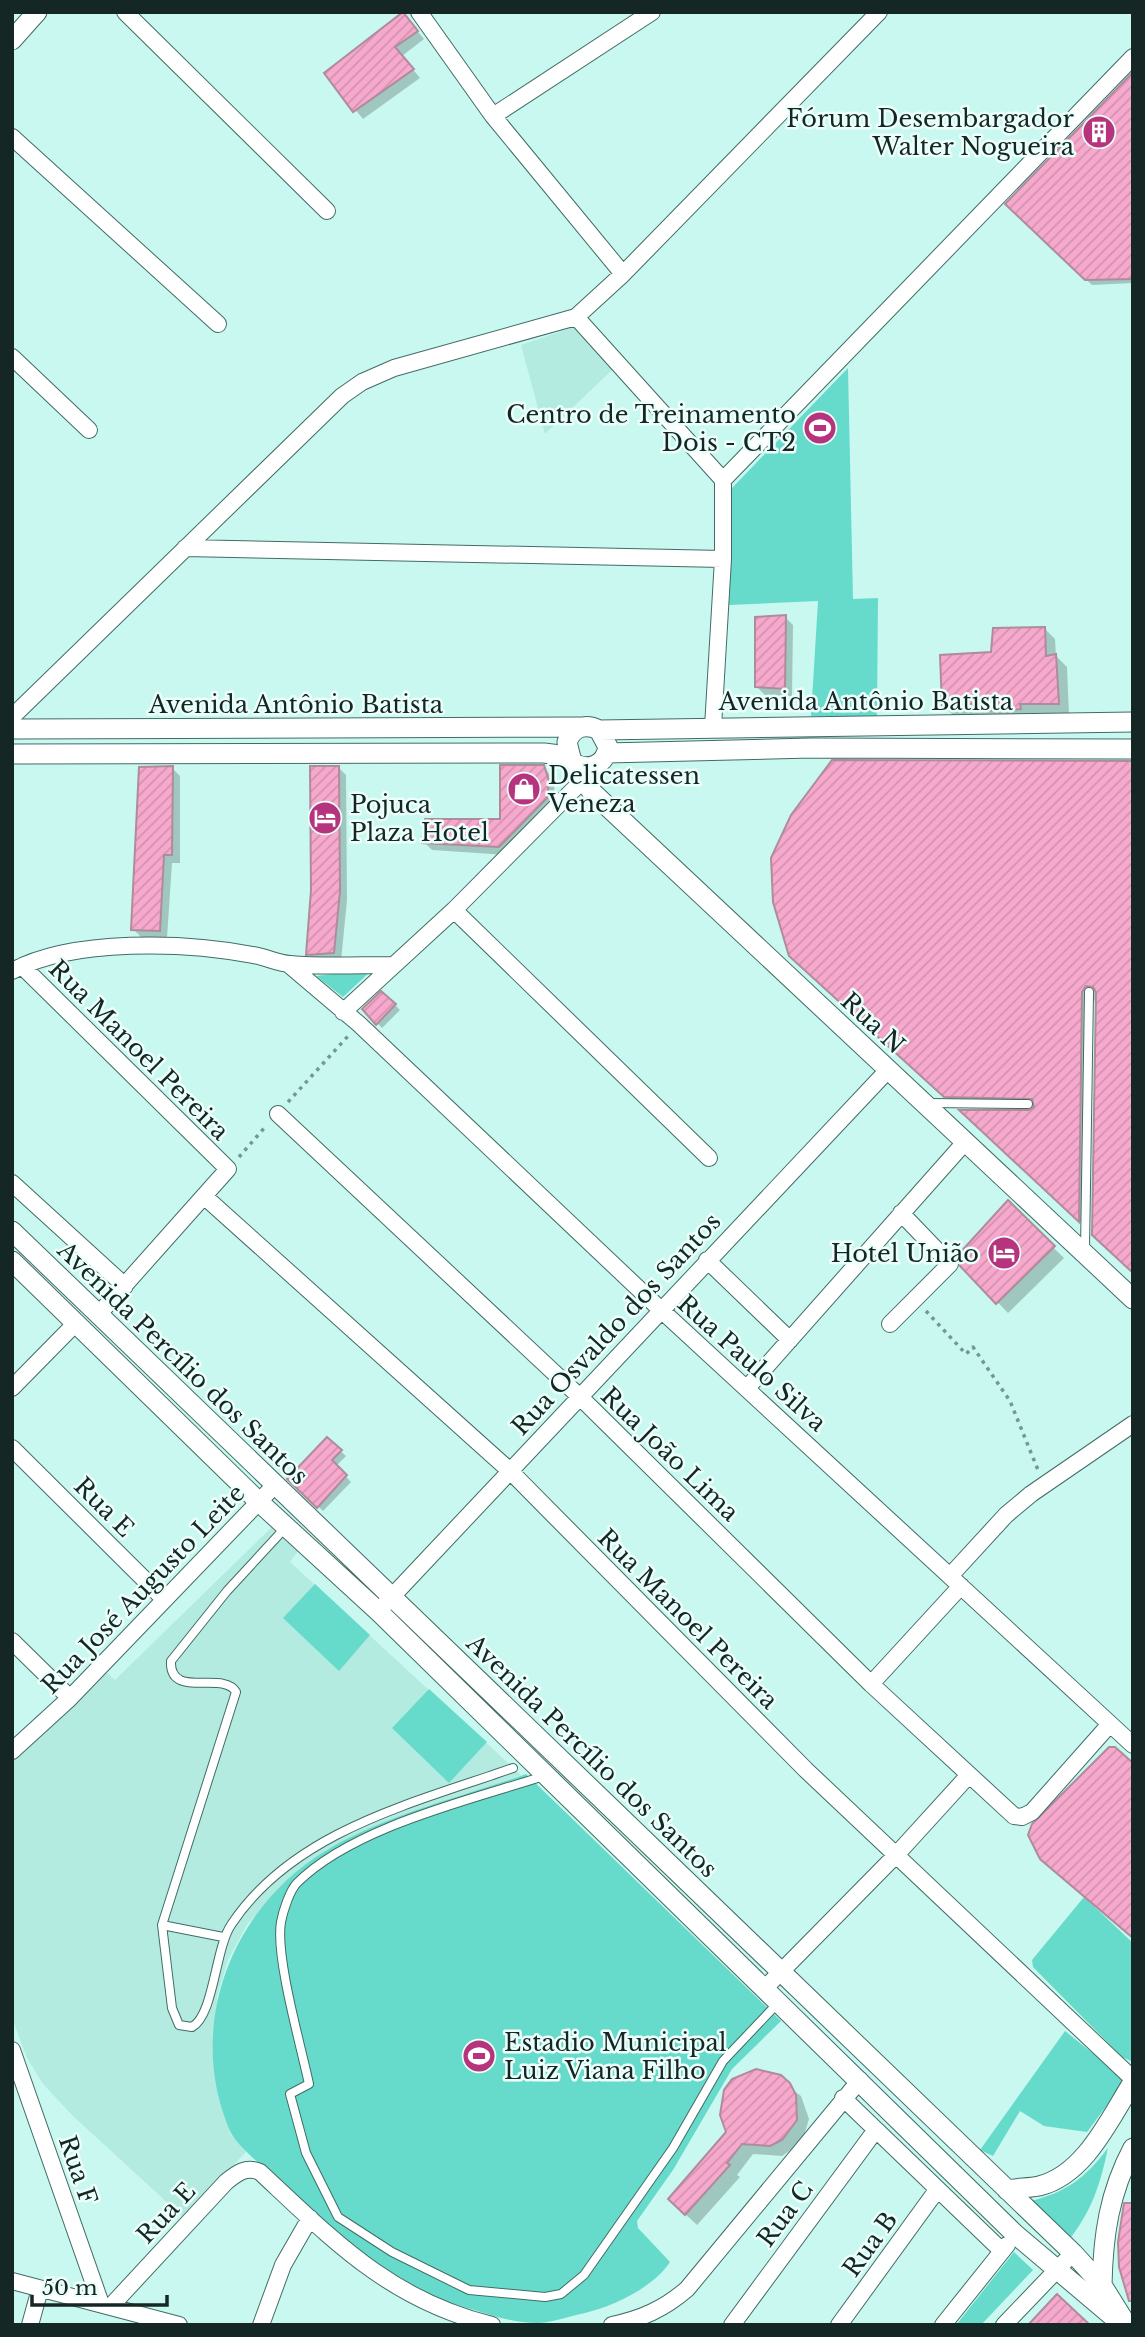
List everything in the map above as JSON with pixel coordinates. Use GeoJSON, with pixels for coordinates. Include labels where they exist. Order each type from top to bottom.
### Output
{"type":"FeatureCollection","features":[{"type":"Feature","properties":{"kind":"street"},"geometry":{"type":"LineString","coordinates":[[12,40],[37,12]]}},
{"type":"Feature","properties":{"kind":"street"},"geometry":{"type":"LineString","coordinates":[[125,12],[327,211]]}},
{"type":"Feature","properties":{"kind":"street"},"geometry":{"type":"LineString","coordinates":[[419,12],[493,116],[623,274]]}},
{"type":"Feature","properties":{"kind":"street"},"geometry":{"type":"LineString","coordinates":[[493,116],[652,12]]}},
{"type":"Feature","properties":{"kind":"street"},"geometry":{"type":"LineString","coordinates":[[12,717],[342,396],[362,382],[394,368],[576,317],[623,274],[879,12]]}},
{"type":"Feature","properties":{"kind":"street"},"geometry":{"type":"LineString","coordinates":[[723,480],[1133,57]]}},
{"type":"Feature","properties":{"kind":"street"},"geometry":{"type":"LineString","coordinates":[[12,137],[218,324]]}},
{"type":"Feature","properties":{"kind":"street"},"geometry":{"type":"LineString","coordinates":[[576,317],[723,480],[723,559],[713,727]]}},
{"type":"Feature","properties":{"kind":"street"},"geometry":{"type":"LineString","coordinates":[[12,357],[89,430]]}},
{"type":"Feature","properties":{"kind":"street"},"geometry":{"type":"LineString","coordinates":[[185,548],[723,559]]}},
{"type":"Feature","properties":{"kind":"street","name":"Avenida Antônio Batista"},"geometry":{"type":"LineString","coordinates":[[12,729],[589,728],[1133,722]]}},
{"type":"Feature","properties":{"kind":"street"},"geometry":{"type":"LineString","coordinates":[[810,726],[811,748]]}},
{"type":"Feature","properties":{"kind":"street"},"geometry":{"type":"LineString","coordinates":[[343,1012],[391,965],[454,910],[584,774],[598,765],[607,753],[607,740],[589,728],[566,742],[568,756],[584,774]]}},
{"type":"Feature","properties":{"kind":"street","name":"Avenida Antônio Batista"},"geometry":{"type":"LineString","coordinates":[[607,753],[811,748],[1133,749]]}},
{"type":"Feature","properties":{"kind":"street","name":"Avenida Antônio Batista"},"geometry":{"type":"LineString","coordinates":[[12,754],[544,753],[568,756]]}},
{"type":"Feature","properties":{"kind":"street","name":"Rua N"},"geometry":{"type":"LineString","coordinates":[[584,774],[600,799],[1133,1299]]}},
{"type":"Feature","properties":{"kind":"street"},"geometry":{"type":"LineString","coordinates":[[454,910],[709,1158]]}},
{"type":"Feature","properties":{"kind":"street","name":"Rua Paulo Silva"},"geometry":{"type":"LineString","coordinates":[[17,968],[81,949],[131,947],[212,949],[288,964],[391,965]]}},
{"type":"Feature","properties":{"kind":"street","name":"Rua Paulo Silva"},"geometry":{"type":"LineString","coordinates":[[288,964],[359,1024],[660,1309],[1133,1745]]}},
{"type":"Feature","properties":{"kind":"street","name":"Rua Manoel Pereira"},"geometry":{"type":"LineString","coordinates":[[17,968],[228,1169],[97,1315]]}},
{"type":"Feature","properties":{"kind":"street","name":"Rua Osvaldo dos Santos"},"geometry":{"type":"LineString","coordinates":[[379,1612],[660,1309],[888,1070]]}},
{"type":"Feature","properties":{"kind":"street","name":"Rua João Lima"},"geometry":{"type":"LineString","coordinates":[[278,1114],[579,1396],[871,1684],[1014,1816],[1022,1817],[1032,1812],[1110,1724]]}},
{"type":"Feature","properties":{"kind":"street"},"geometry":{"type":"LineString","coordinates":[[747,1388],[966,1141]]}},
{"type":"Feature","properties":{"kind":"street"},"geometry":{"type":"LineString","coordinates":[[12,1182],[125,1286]]}},
{"type":"Feature","properties":{"kind":"street","name":"Rua Manoel Pereira"},"geometry":{"type":"LineString","coordinates":[[205,1197],[509,1470],[806,1770],[1133,2080]]}},
{"type":"Feature","properties":{"kind":"street"},"geometry":{"type":"LineString","coordinates":[[890,1324],[950,1265],[901,1213]]}},
{"type":"Feature","properties":{"kind":"street","name":"Avenida Percílio dos Santos"},"geometry":{"type":"LineString","coordinates":[[12,1231],[391,1596],[514,1729],[547,1775],[1015,2234],[1056,2271],[1126,2325]]}},
{"type":"Feature","properties":{"kind":"street"},"geometry":{"type":"LineString","coordinates":[[16,1266],[38,1258]]}},
{"type":"Feature","properties":{"kind":"street"},"geometry":{"type":"LineString","coordinates":[[707,1260],[790,1340]]}},
{"type":"Feature","properties":{"kind":"street","name":"Avenida Percílio dos Santos"},"geometry":{"type":"LineString","coordinates":[[16,1266],[286,1527],[514,1729],[894,2079],[1073,2253],[1102,2285],[1126,2325]]}},
{"type":"Feature","properties":{"kind":"street"},"geometry":{"type":"LineString","coordinates":[[12,1388],[75,1324]]}},
{"type":"Feature","properties":{"kind":"street"},"geometry":{"type":"LineString","coordinates":[[871,1684],[956,1581],[1006,1515],[1044,1485],[1133,1424]]}},
{"type":"Feature","properties":{"kind":"street","name":"Rua E"},"geometry":{"type":"LineString","coordinates":[[12,1448],[164,1599]]}},
{"type":"Feature","properties":{"kind":"street","name":"Rua José Augusto Leite"},"geometry":{"type":"LineString","coordinates":[[12,1751],[70,1698],[274,1486]]}},
{"type":"Feature","properties":{"kind":"street"},"geometry":{"type":"LineString","coordinates":[[12,1641],[70,1698]]}},
{"type":"Feature","properties":{"kind":"street"},"geometry":{"type":"LineString","coordinates":[[772,1995],[780,1972],[897,1854],[968,1776]]}},
{"type":"Feature","properties":{"kind":"street","name":"Rua F"},"geometry":{"type":"LineString","coordinates":[[12,2050],[106,2305]]}},
{"type":"Feature","properties":{"kind":"street"},"geometry":{"type":"LineString","coordinates":[[612,2325],[651,2314],[670,2304],[687,2289],[843,2098],[865,2054]]}},
{"type":"Feature","properties":{"kind":"street"},"geometry":{"type":"LineString","coordinates":[[876,2097],[894,2079]]}},
{"type":"Feature","properties":{"kind":"street"},"geometry":{"type":"LineString","coordinates":[[1007,2190],[1040,2186],[1059,2178],[1074,2166],[1089,2150],[1133,2080]]}},
{"type":"Feature","properties":{"kind":"street"},"geometry":{"type":"LineString","coordinates":[[843,2098],[1002,2251]]}},
{"type":"Feature","properties":{"kind":"street","name":"Rua C"},"geometry":{"type":"LineString","coordinates":[[732,2325],[875,2131]]}},
{"type":"Feature","properties":{"kind":"street"},"geometry":{"type":"LineString","coordinates":[[1102,2285],[1107,2216],[1115,2188],[1133,2148]]}},
{"type":"Feature","properties":{"kind":"street","name":"Rua E"},"geometry":{"type":"LineString","coordinates":[[106,2305],[226,2182],[244,2170],[260,2172],[310,2218]]}},
{"type":"Feature","properties":{"kind":"street","name":"Rua B"},"geometry":{"type":"LineString","coordinates":[[839,2325],[937,2190]]}},
{"type":"Feature","properties":{"kind":"street"},"geometry":{"type":"LineString","coordinates":[[261,2325],[283,2265],[310,2218],[383,2280],[425,2301],[492,2325]]}},
{"type":"Feature","properties":{"kind":"street"},"geometry":{"type":"LineString","coordinates":[[943,2325],[1015,2234]]}},
{"type":"Feature","properties":{"kind":"street"},"geometry":{"type":"LineString","coordinates":[[1004,2325],[1073,2253]]}},
{"type":"Feature","properties":{"kind":"street"},"geometry":{"type":"LineString","coordinates":[[12,2281],[179,2325]]}},
{"type":"Feature","properties":{"kind":"street"},"geometry":{"type":"LineString","coordinates":[[30,2325],[40,2288]]}},
{"type":"Feature","properties":{"kind":"lane"},"geometry":{"type":"LineString","coordinates":[[1084,1255],[1089,992]]}},
{"type":"Feature","properties":{"kind":"lane"},"geometry":{"type":"LineString","coordinates":[[924,1103],[1028,1104]]}},
{"type":"Feature","properties":{"kind":"lane"},"geometry":{"type":"LineString","coordinates":[[286,1527],[227,1591],[171,1661],[171,1668],[179,1679],[187,1683],[228,1684],[236,1692],[162,1925],[172,2008],[178,2025],[185,2028],[198,2023],[202,2017],[223,1937],[271,1878],[300,1856],[354,1825],[513,1768]]}},
{"type":"Feature","properties":{"kind":"lane"},"geometry":{"type":"LineString","coordinates":[[547,1775],[428,1814],[345,1847],[295,1884],[281,1922],[280,1946],[309,2084],[290,2094],[306,2153],[338,2217],[392,2252],[469,2290],[527,2297],[561,2294],[584,2275],[673,2148],[723,2061],[772,1995]]}},
{"type":"Feature","properties":{"kind":"lane"},"geometry":{"type":"LineString","coordinates":[[162,1925],[223,1937]]}},
{"type":"Feature","properties":{"kind":"path"},"geometry":{"type":"LineString","coordinates":[[228,1169],[359,1024]]}},
{"type":"Feature","properties":{"kind":"path"},"geometry":{"type":"LineString","coordinates":[[914,1299],[966,1354],[973,1347],[1010,1401],[1044,1485]]}},
{"type":"Feature","properties":{"kind":"shaded area"},"geometry":{"type":"Polygon","coordinates":[[[574,327],[613,369],[545,434],[521,345],[574,327]]]}},
{"type":"Feature","properties":{"kind":"shaded area"},"geometry":{"type":"Polygon","coordinates":[[[271,1528],[298,1551],[290,1562],[521,1775],[373,1828],[327,1850],[248,1923],[228,1960],[217,1997],[230,2134],[248,2150],[183,2217],[73,2116],[43,2084],[27,2058],[12,2018],[12,1761],[107,1673],[115,1680],[271,1528]]]}},
{"type":"Feature","properties":{"kind":"green space","name":"Centro de Treinamento Dois - CT2"},"geometry":{"type":"Polygon","coordinates":[[[848,368],[853,599],[878,598],[877,716],[811,716],[818,601],[729,605],[731,489],[848,368]]]}},
{"type":"Feature","properties":{"kind":"green space"},"geometry":{"type":"Polygon","coordinates":[[[373,969],[343,997],[316,976],[373,969]]]}},
{"type":"Feature","properties":{"kind":"green space"},"geometry":{"type":"Polygon","coordinates":[[[315,1584],[370,1635],[339,1671],[283,1618],[315,1584]]]}},
{"type":"Feature","properties":{"kind":"green space"},"geometry":{"type":"Polygon","coordinates":[[[429,1689],[487,1742],[449,1783],[392,1728],[429,1689]]]}},
{"type":"Feature","properties":{"kind":"green space","name":"Estadio Municipal Luiz Viana Filho"},"geometry":{"type":"Polygon","coordinates":[[[526,1774],[781,2021],[732,2069],[673,2170],[637,2221],[638,2228],[670,2262],[663,2271],[644,2287],[608,2306],[538,2323],[504,2319],[426,2295],[384,2271],[333,2231],[255,2160],[230,2131],[217,2091],[213,2051],[216,2011],[226,1973],[242,1937],[265,1903],[293,1874],[327,1850],[374,1827],[526,1774]]]}},
{"type":"Feature","properties":{"kind":"green space"},"geometry":{"type":"Polygon","coordinates":[[[1084,1897],[1133,1943],[1133,2062],[1122,2057],[1033,1967],[1032,1960],[1084,1897]]]}},
{"type":"Feature","properties":{"kind":"green space"},"geometry":{"type":"Polygon","coordinates":[[[1065,2031],[1126,2080],[1087,2132],[1044,2126],[1020,2111],[993,2156],[980,2150],[1065,2031]]]}},
{"type":"Feature","properties":{"kind":"green space"},"geometry":{"type":"Polygon","coordinates":[[[1108,2148],[1094,2197],[1068,2241],[1030,2201],[1043,2198],[1074,2182],[1092,2167],[1108,2148]]]}},
{"type":"Feature","properties":{"kind":"green space"},"geometry":{"type":"Polygon","coordinates":[[[1014,2252],[1033,2270],[981,2325],[956,2325],[1014,2252]]]}},
{"type":"Feature","properties":{"kind":"building"},"geometry":{"type":"Polygon","coordinates":[[[403,12],[418,31],[395,47],[414,69],[353,112],[324,73],[403,12]]]}},
{"type":"Feature","properties":{"kind":"building","name":"Fórum Desembargador Walter Nogueira"},"geometry":{"type":"Polygon","coordinates":[[[1133,72],[1133,279],[1085,280],[1005,204],[1133,72]]]}},
{"type":"Feature","properties":{"kind":"building"},"geometry":{"type":"Polygon","coordinates":[[[786,615],[785,689],[755,687],[755,617],[786,615]]]}},
{"type":"Feature","properties":{"kind":"building"},"geometry":{"type":"Polygon","coordinates":[[[1045,627],[1046,656],[1056,654],[1059,704],[1020,704],[1021,709],[978,711],[980,703],[942,706],[940,655],[991,652],[993,628],[1045,627]]]}},
{"type":"Feature","properties":{"kind":"building"},"geometry":{"type":"Polygon","coordinates":[[[832,760],[1133,761],[1133,1273],[1092,1235],[1096,992],[1093,987],[1086,986],[1082,992],[1079,1222],[959,1110],[1029,1110],[1034,1107],[1032,1099],[944,1097],[789,956],[773,902],[771,858],[791,815],[832,760]]]}},
{"type":"Feature","properties":{"kind":"building"},"geometry":{"type":"Polygon","coordinates":[[[500,765],[544,765],[549,781],[547,798],[499,847],[422,843],[425,819],[500,819],[500,765]]]}},
{"type":"Feature","properties":{"kind":"building"},"geometry":{"type":"Polygon","coordinates":[[[173,766],[172,855],[164,855],[160,931],[131,930],[139,767],[173,766]]]}},
{"type":"Feature","properties":{"kind":"building"},"geometry":{"type":"Polygon","coordinates":[[[310,766],[339,766],[340,891],[334,953],[306,955],[311,890],[310,766]]]}},
{"type":"Feature","properties":{"kind":"building"},"geometry":{"type":"Polygon","coordinates":[[[381,991],[396,1004],[376,1025],[362,1009],[381,991]]]}},
{"type":"Feature","properties":{"kind":"building","name":"Hotel União"},"geometry":{"type":"Polygon","coordinates":[[[1008,1200],[1055,1246],[996,1304],[960,1266],[957,1256],[1008,1200]]]}},
{"type":"Feature","properties":{"kind":"building"},"geometry":{"type":"Polygon","coordinates":[[[327,1437],[342,1450],[332,1460],[347,1475],[317,1508],[287,1479],[327,1437]]]}},
{"type":"Feature","properties":{"kind":"building"},"geometry":{"type":"Polygon","coordinates":[[[1109,1747],[1115,1747],[1133,1763],[1133,1938],[1040,1859],[1028,1835],[1032,1824],[1109,1747]]]}},
{"type":"Feature","properties":{"kind":"building"},"geometry":{"type":"Polygon","coordinates":[[[756,2069],[781,2075],[790,2083],[796,2095],[797,2120],[782,2140],[770,2146],[742,2144],[727,2163],[730,2165],[685,2215],[668,2199],[726,2132],[720,2115],[724,2090],[732,2079],[756,2069]]]}},
{"type":"Feature","properties":{"kind":"building"},"geometry":{"type":"Polygon","coordinates":[[[1124,2203],[1133,2203],[1133,2301],[1129,2301],[1119,2267],[1118,2242],[1124,2203]]]}},
{"type":"Feature","properties":{"kind":"building"},"geometry":{"type":"Polygon","coordinates":[[[1057,2294],[1090,2325],[1028,2325],[1057,2294]]]}},
{"type":"Feature","properties":{"kind":"place","name":"Fórum Desembargador Walter Nogueira"},"geometry":{"type":"Point","coordinates":[1099,132]}},
{"type":"Feature","properties":{"kind":"place","name":"Centro de Treinamento Dois - CT2"},"geometry":{"type":"Point","coordinates":[820,428]}},
{"type":"Feature","properties":{"kind":"place","name":"Delicatessen Veneza"},"geometry":{"type":"Point","coordinates":[524,789]}},
{"type":"Feature","properties":{"kind":"place","name":"Pojuca Plaza Hotel"},"geometry":{"type":"Point","coordinates":[325,818]}},
{"type":"Feature","properties":{"kind":"place","name":"Hotel União"},"geometry":{"type":"Point","coordinates":[1004,1253]}},
{"type":"Feature","properties":{"kind":"place","name":"Estadio Municipal Luiz Viana Filho"},"geometry":{"type":"Point","coordinates":[479,2056]}}]}
